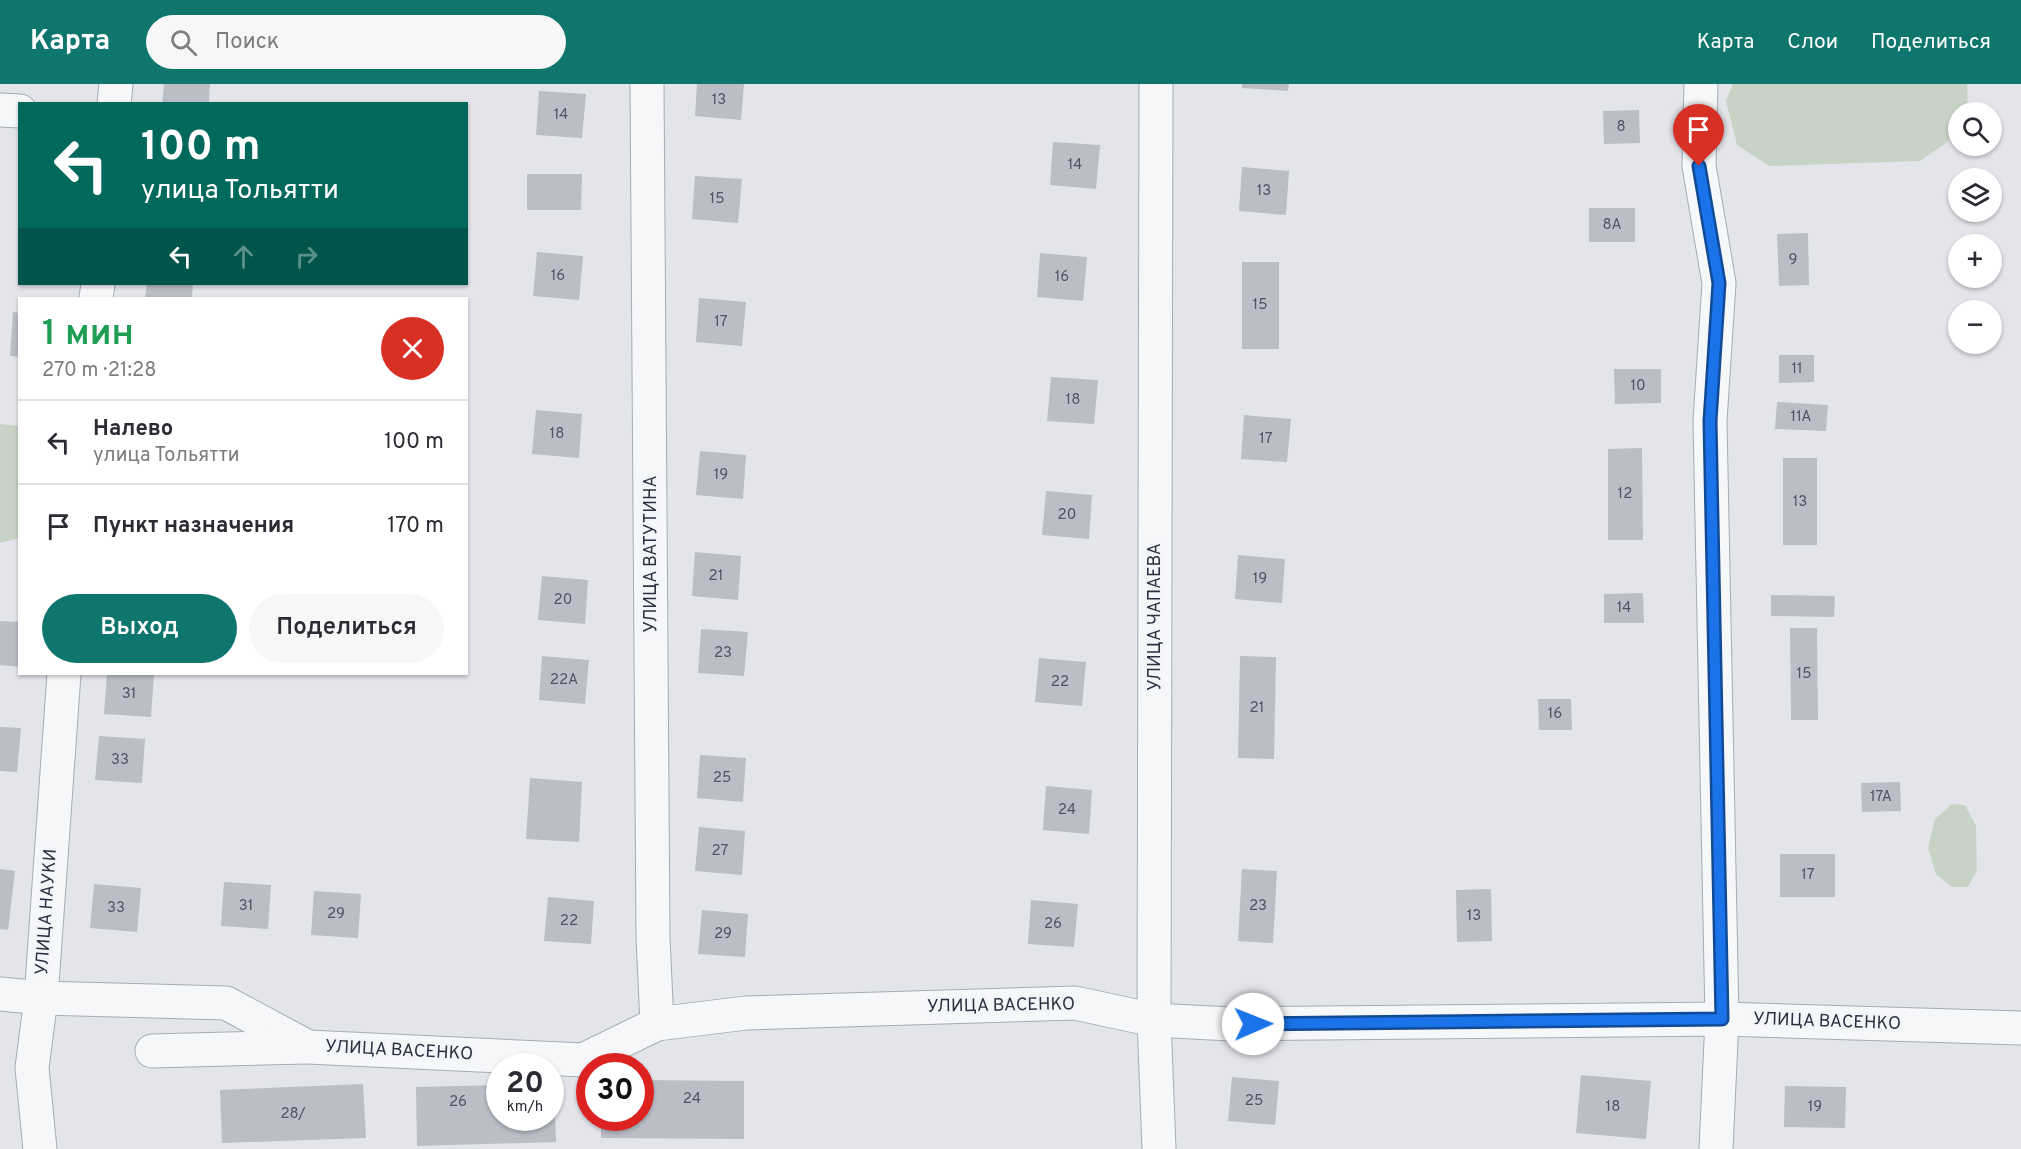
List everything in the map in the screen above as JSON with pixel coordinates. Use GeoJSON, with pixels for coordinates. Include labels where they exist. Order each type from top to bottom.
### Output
{"type":"FeatureCollection","features":[{"type":"Feature","properties":{"kind":"street"},"geometry":{"type":"LineString","coordinates":[[114,102],[116,84]]}},
{"type":"Feature","properties":{"kind":"street","name":"УЛИЦА ВАТУТИНА"},"geometry":{"type":"LineString","coordinates":[[647,84],[653,938],[657,1023]]}},
{"type":"Feature","properties":{"kind":"street","name":"УЛИЦА ЧАПАЕВА"},"geometry":{"type":"LineString","coordinates":[[1156,84],[1154,1020],[1159,1149]]}},
{"type":"Feature","properties":{"kind":"street"},"geometry":{"type":"LineString","coordinates":[[1701,84],[1699,166],[1719,283],[1710,421],[1722,1019],[1716,1149]]}},
{"type":"Feature","properties":{"kind":"street"},"geometry":{"type":"LineString","coordinates":[[0,110],[18,111]]}},
{"type":"Feature","properties":{"kind":"street","name":"УЛИЦА НАУКИ"},"geometry":{"type":"LineString","coordinates":[[40,1149],[32,1068],[41,998],[64,675]]}},
{"type":"Feature","properties":{"kind":"street","name":"УЛИЦА ВАСЕНКО"},"geometry":{"type":"LineString","coordinates":[[0,994],[41,998],[226,1003],[308,1047],[582,1060],[657,1023],[746,1013],[1075,1003],[1154,1020],[1230,1024],[1722,1019],[2021,1028]]}},
{"type":"Feature","properties":{"kind":"street"},"geometry":{"type":"LineString","coordinates":[[152,1051],[308,1047]]}},
{"type":"Feature","properties":{"kind":"green space"},"geometry":{"type":"Polygon","coordinates":[[[1733,84],[1967,84],[1968,102],[1948,102],[1948,142],[1920,161],[1769,166],[1737,145],[1726,101],[1733,84]]]}},
{"type":"Feature","properties":{"kind":"green space"},"geometry":{"type":"Polygon","coordinates":[[[0,424],[18,426],[18,538],[0,543],[0,424]]]}},
{"type":"Feature","properties":{"kind":"green space"},"geometry":{"type":"Polygon","coordinates":[[[1952,804],[1965,805],[1976,826],[1977,870],[1968,887],[1952,887],[1936,874],[1928,848],[1935,819],[1952,804]]]}},
{"type":"Feature","properties":{"kind":"building"},"geometry":{"type":"Polygon","coordinates":[[[164,84],[210,84],[209,102],[162,102],[164,84]]]}},
{"type":"Feature","properties":{"kind":"building"},"geometry":{"type":"Polygon","coordinates":[[[697,84],[744,84],[741,120],[695,116],[697,84]]]}},
{"type":"Feature","properties":{"kind":"building"},"geometry":{"type":"Polygon","coordinates":[[[1242,84],[1289,84],[1288,91],[1242,88],[1242,84]]]}},
{"type":"Feature","properties":{"kind":"building"},"geometry":{"type":"Polygon","coordinates":[[[539,91],[586,94],[582,138],[536,135],[539,91]]]}},
{"type":"Feature","properties":{"kind":"building"},"geometry":{"type":"Polygon","coordinates":[[[1639,110],[1640,143],[1604,144],[1603,111],[1639,110]]]}},
{"type":"Feature","properties":{"kind":"building"},"geometry":{"type":"Polygon","coordinates":[[[1053,142],[1100,145],[1096,189],[1050,185],[1053,142]]]}},
{"type":"Feature","properties":{"kind":"building"},"geometry":{"type":"Polygon","coordinates":[[[1242,167],[1289,171],[1286,215],[1239,211],[1242,167]]]}},
{"type":"Feature","properties":{"kind":"building"},"geometry":{"type":"Polygon","coordinates":[[[527,174],[582,174],[581,210],[527,210],[527,174]]]}},
{"type":"Feature","properties":{"kind":"building"},"geometry":{"type":"Polygon","coordinates":[[[695,176],[742,179],[738,223],[692,219],[695,176]]]}},
{"type":"Feature","properties":{"kind":"building"},"geometry":{"type":"Polygon","coordinates":[[[1589,208],[1635,208],[1635,242],[1589,242],[1589,208]]]}},
{"type":"Feature","properties":{"kind":"building"},"geometry":{"type":"Polygon","coordinates":[[[1808,233],[1809,285],[1779,286],[1777,234],[1808,233]]]}},
{"type":"Feature","properties":{"kind":"building"},"geometry":{"type":"Polygon","coordinates":[[[537,252],[583,256],[579,300],[533,296],[537,252]]]}},
{"type":"Feature","properties":{"kind":"building"},"geometry":{"type":"Polygon","coordinates":[[[1040,253],[1087,257],[1083,301],[1037,297],[1040,253]]]}},
{"type":"Feature","properties":{"kind":"building"},"geometry":{"type":"Polygon","coordinates":[[[1242,262],[1279,262],[1279,349],[1242,349],[1242,262]]]}},
{"type":"Feature","properties":{"kind":"building"},"geometry":{"type":"Polygon","coordinates":[[[147,285],[193,285],[192,297],[145,297],[147,285]]]}},
{"type":"Feature","properties":{"kind":"building"},"geometry":{"type":"Polygon","coordinates":[[[699,298],[746,302],[742,346],[696,342],[699,298]]]}},
{"type":"Feature","properties":{"kind":"building"},"geometry":{"type":"Polygon","coordinates":[[[13,312],[18,313],[18,357],[10,356],[13,312]]]}},
{"type":"Feature","properties":{"kind":"building"},"geometry":{"type":"Polygon","coordinates":[[[1779,355],[1814,355],[1814,382],[1779,383],[1779,355]]]}},
{"type":"Feature","properties":{"kind":"building"},"geometry":{"type":"Polygon","coordinates":[[[1614,369],[1661,369],[1661,403],[1615,404],[1614,369]]]}},
{"type":"Feature","properties":{"kind":"building"},"geometry":{"type":"Polygon","coordinates":[[[1051,377],[1098,380],[1094,424],[1047,421],[1051,377]]]}},
{"type":"Feature","properties":{"kind":"building"},"geometry":{"type":"Polygon","coordinates":[[[1777,402],[1828,405],[1826,431],[1775,429],[1777,402]]]}},
{"type":"Feature","properties":{"kind":"building"},"geometry":{"type":"Polygon","coordinates":[[[536,410],[582,414],[579,458],[532,454],[536,410]]]}},
{"type":"Feature","properties":{"kind":"building"},"geometry":{"type":"Polygon","coordinates":[[[1244,415],[1291,419],[1287,462],[1241,459],[1244,415]]]}},
{"type":"Feature","properties":{"kind":"building"},"geometry":{"type":"Polygon","coordinates":[[[1642,448],[1643,540],[1608,540],[1608,449],[1642,448]]]}},
{"type":"Feature","properties":{"kind":"building"},"geometry":{"type":"Polygon","coordinates":[[[700,451],[746,455],[743,499],[696,495],[700,451]]]}},
{"type":"Feature","properties":{"kind":"building"},"geometry":{"type":"Polygon","coordinates":[[[1783,458],[1817,458],[1817,545],[1783,545],[1783,458]]]}},
{"type":"Feature","properties":{"kind":"building"},"geometry":{"type":"Polygon","coordinates":[[[1046,491],[1092,495],[1089,539],[1042,535],[1046,491]]]}},
{"type":"Feature","properties":{"kind":"building"},"geometry":{"type":"Polygon","coordinates":[[[695,552],[741,556],[738,600],[692,596],[695,552]]]}},
{"type":"Feature","properties":{"kind":"building"},"geometry":{"type":"Polygon","coordinates":[[[1238,555],[1285,559],[1282,603],[1235,599],[1238,555]]]}},
{"type":"Feature","properties":{"kind":"building"},"geometry":{"type":"Polygon","coordinates":[[[542,576],[588,580],[585,624],[538,620],[542,576]]]}},
{"type":"Feature","properties":{"kind":"building"},"geometry":{"type":"Polygon","coordinates":[[[1643,593],[1644,623],[1604,623],[1604,594],[1643,593]]]}},
{"type":"Feature","properties":{"kind":"building"},"geometry":{"type":"Polygon","coordinates":[[[1771,595],[1835,596],[1834,617],[1771,616],[1771,595]]]}},
{"type":"Feature","properties":{"kind":"building"},"geometry":{"type":"Polygon","coordinates":[[[0,621],[18,622],[18,667],[0,665],[0,621]]]}},
{"type":"Feature","properties":{"kind":"building"},"geometry":{"type":"Polygon","coordinates":[[[1790,628],[1817,628],[1818,720],[1791,720],[1790,628]]]}},
{"type":"Feature","properties":{"kind":"building"},"geometry":{"type":"Polygon","coordinates":[[[701,629],[748,632],[744,676],[698,673],[701,629]]]}},
{"type":"Feature","properties":{"kind":"building"},"geometry":{"type":"Polygon","coordinates":[[[542,656],[589,660],[585,704],[539,700],[542,656]]]}},
{"type":"Feature","properties":{"kind":"building"},"geometry":{"type":"Polygon","coordinates":[[[1240,656],[1276,657],[1274,759],[1238,758],[1240,656]]]}},
{"type":"Feature","properties":{"kind":"building"},"geometry":{"type":"Polygon","coordinates":[[[1039,658],[1086,662],[1082,706],[1035,702],[1039,658]]]}},
{"type":"Feature","properties":{"kind":"building"},"geometry":{"type":"Polygon","coordinates":[[[107,675],[154,675],[151,717],[104,714],[107,675]]]}},
{"type":"Feature","properties":{"kind":"building"},"geometry":{"type":"Polygon","coordinates":[[[1538,699],[1571,699],[1572,730],[1539,730],[1538,699]]]}},
{"type":"Feature","properties":{"kind":"building"},"geometry":{"type":"Polygon","coordinates":[[[0,727],[21,728],[17,772],[0,771],[0,727]]]}},
{"type":"Feature","properties":{"kind":"building"},"geometry":{"type":"Polygon","coordinates":[[[99,736],[145,739],[142,783],[95,780],[99,736]]]}},
{"type":"Feature","properties":{"kind":"building"},"geometry":{"type":"Polygon","coordinates":[[[700,755],[746,758],[743,802],[697,798],[700,755]]]}},
{"type":"Feature","properties":{"kind":"building"},"geometry":{"type":"Polygon","coordinates":[[[530,778],[582,782],[579,842],[526,839],[530,778]]]}},
{"type":"Feature","properties":{"kind":"building"},"geometry":{"type":"Polygon","coordinates":[[[1900,782],[1901,811],[1862,812],[1861,783],[1900,782]]]}},
{"type":"Feature","properties":{"kind":"building"},"geometry":{"type":"Polygon","coordinates":[[[1046,786],[1092,790],[1089,834],[1043,830],[1046,786]]]}},
{"type":"Feature","properties":{"kind":"building"},"geometry":{"type":"Polygon","coordinates":[[[699,827],[745,831],[742,875],[695,871],[699,827]]]}},
{"type":"Feature","properties":{"kind":"building"},"geometry":{"type":"Polygon","coordinates":[[[1780,854],[1835,854],[1835,897],[1780,897],[1780,854]]]}},
{"type":"Feature","properties":{"kind":"building"},"geometry":{"type":"Polygon","coordinates":[[[0,869],[15,871],[8,930],[0,929],[0,869]]]}},
{"type":"Feature","properties":{"kind":"building"},"geometry":{"type":"Polygon","coordinates":[[[1242,869],[1277,871],[1273,943],[1238,941],[1242,869]]]}},
{"type":"Feature","properties":{"kind":"building"},"geometry":{"type":"Polygon","coordinates":[[[224,882],[271,885],[268,929],[221,926],[224,882]]]}},
{"type":"Feature","properties":{"kind":"building"},"geometry":{"type":"Polygon","coordinates":[[[94,884],[141,888],[137,932],[90,928],[94,884]]]}},
{"type":"Feature","properties":{"kind":"building"},"geometry":{"type":"Polygon","coordinates":[[[1491,889],[1492,941],[1457,942],[1456,890],[1491,889]]]}},
{"type":"Feature","properties":{"kind":"building"},"geometry":{"type":"Polygon","coordinates":[[[314,891],[361,894],[358,938],[311,935],[314,891]]]}},
{"type":"Feature","properties":{"kind":"building"},"geometry":{"type":"Polygon","coordinates":[[[548,897],[594,901],[591,944],[544,941],[548,897]]]}},
{"type":"Feature","properties":{"kind":"building"},"geometry":{"type":"Polygon","coordinates":[[[1031,900],[1078,904],[1074,947],[1028,944],[1031,900]]]}},
{"type":"Feature","properties":{"kind":"building"},"geometry":{"type":"Polygon","coordinates":[[[702,910],[748,914],[745,957],[698,954],[702,910]]]}},
{"type":"Feature","properties":{"kind":"building"},"geometry":{"type":"Polygon","coordinates":[[[1581,1075],[1651,1081],[1646,1139],[1576,1133],[1581,1075]]]}},
{"type":"Feature","properties":{"kind":"building"},"geometry":{"type":"Polygon","coordinates":[[[1232,1077],[1279,1081],[1275,1125],[1228,1121],[1232,1077]]]}},
{"type":"Feature","properties":{"kind":"building"},"geometry":{"type":"Polygon","coordinates":[[[654,1080],[744,1081],[744,1139],[601,1138],[601,1131],[654,1131],[654,1080]]]}},
{"type":"Feature","properties":{"kind":"building"},"geometry":{"type":"Polygon","coordinates":[[[363,1084],[366,1138],[222,1143],[220,1090],[363,1084]]]}},
{"type":"Feature","properties":{"kind":"building"},"geometry":{"type":"Polygon","coordinates":[[[486,1085],[486,1131],[556,1131],[556,1142],[417,1146],[416,1087],[486,1085]]]}},
{"type":"Feature","properties":{"kind":"building"},"geometry":{"type":"Polygon","coordinates":[[[1785,1086],[1846,1087],[1845,1128],[1784,1127],[1785,1086]]]}},
{"type":"Feature","properties":{"kind":"route"},"geometry":{"type":"LineString","coordinates":[[1253,1024],[1722,1019],[1710,421],[1719,283],[1699,166]]}}]}
